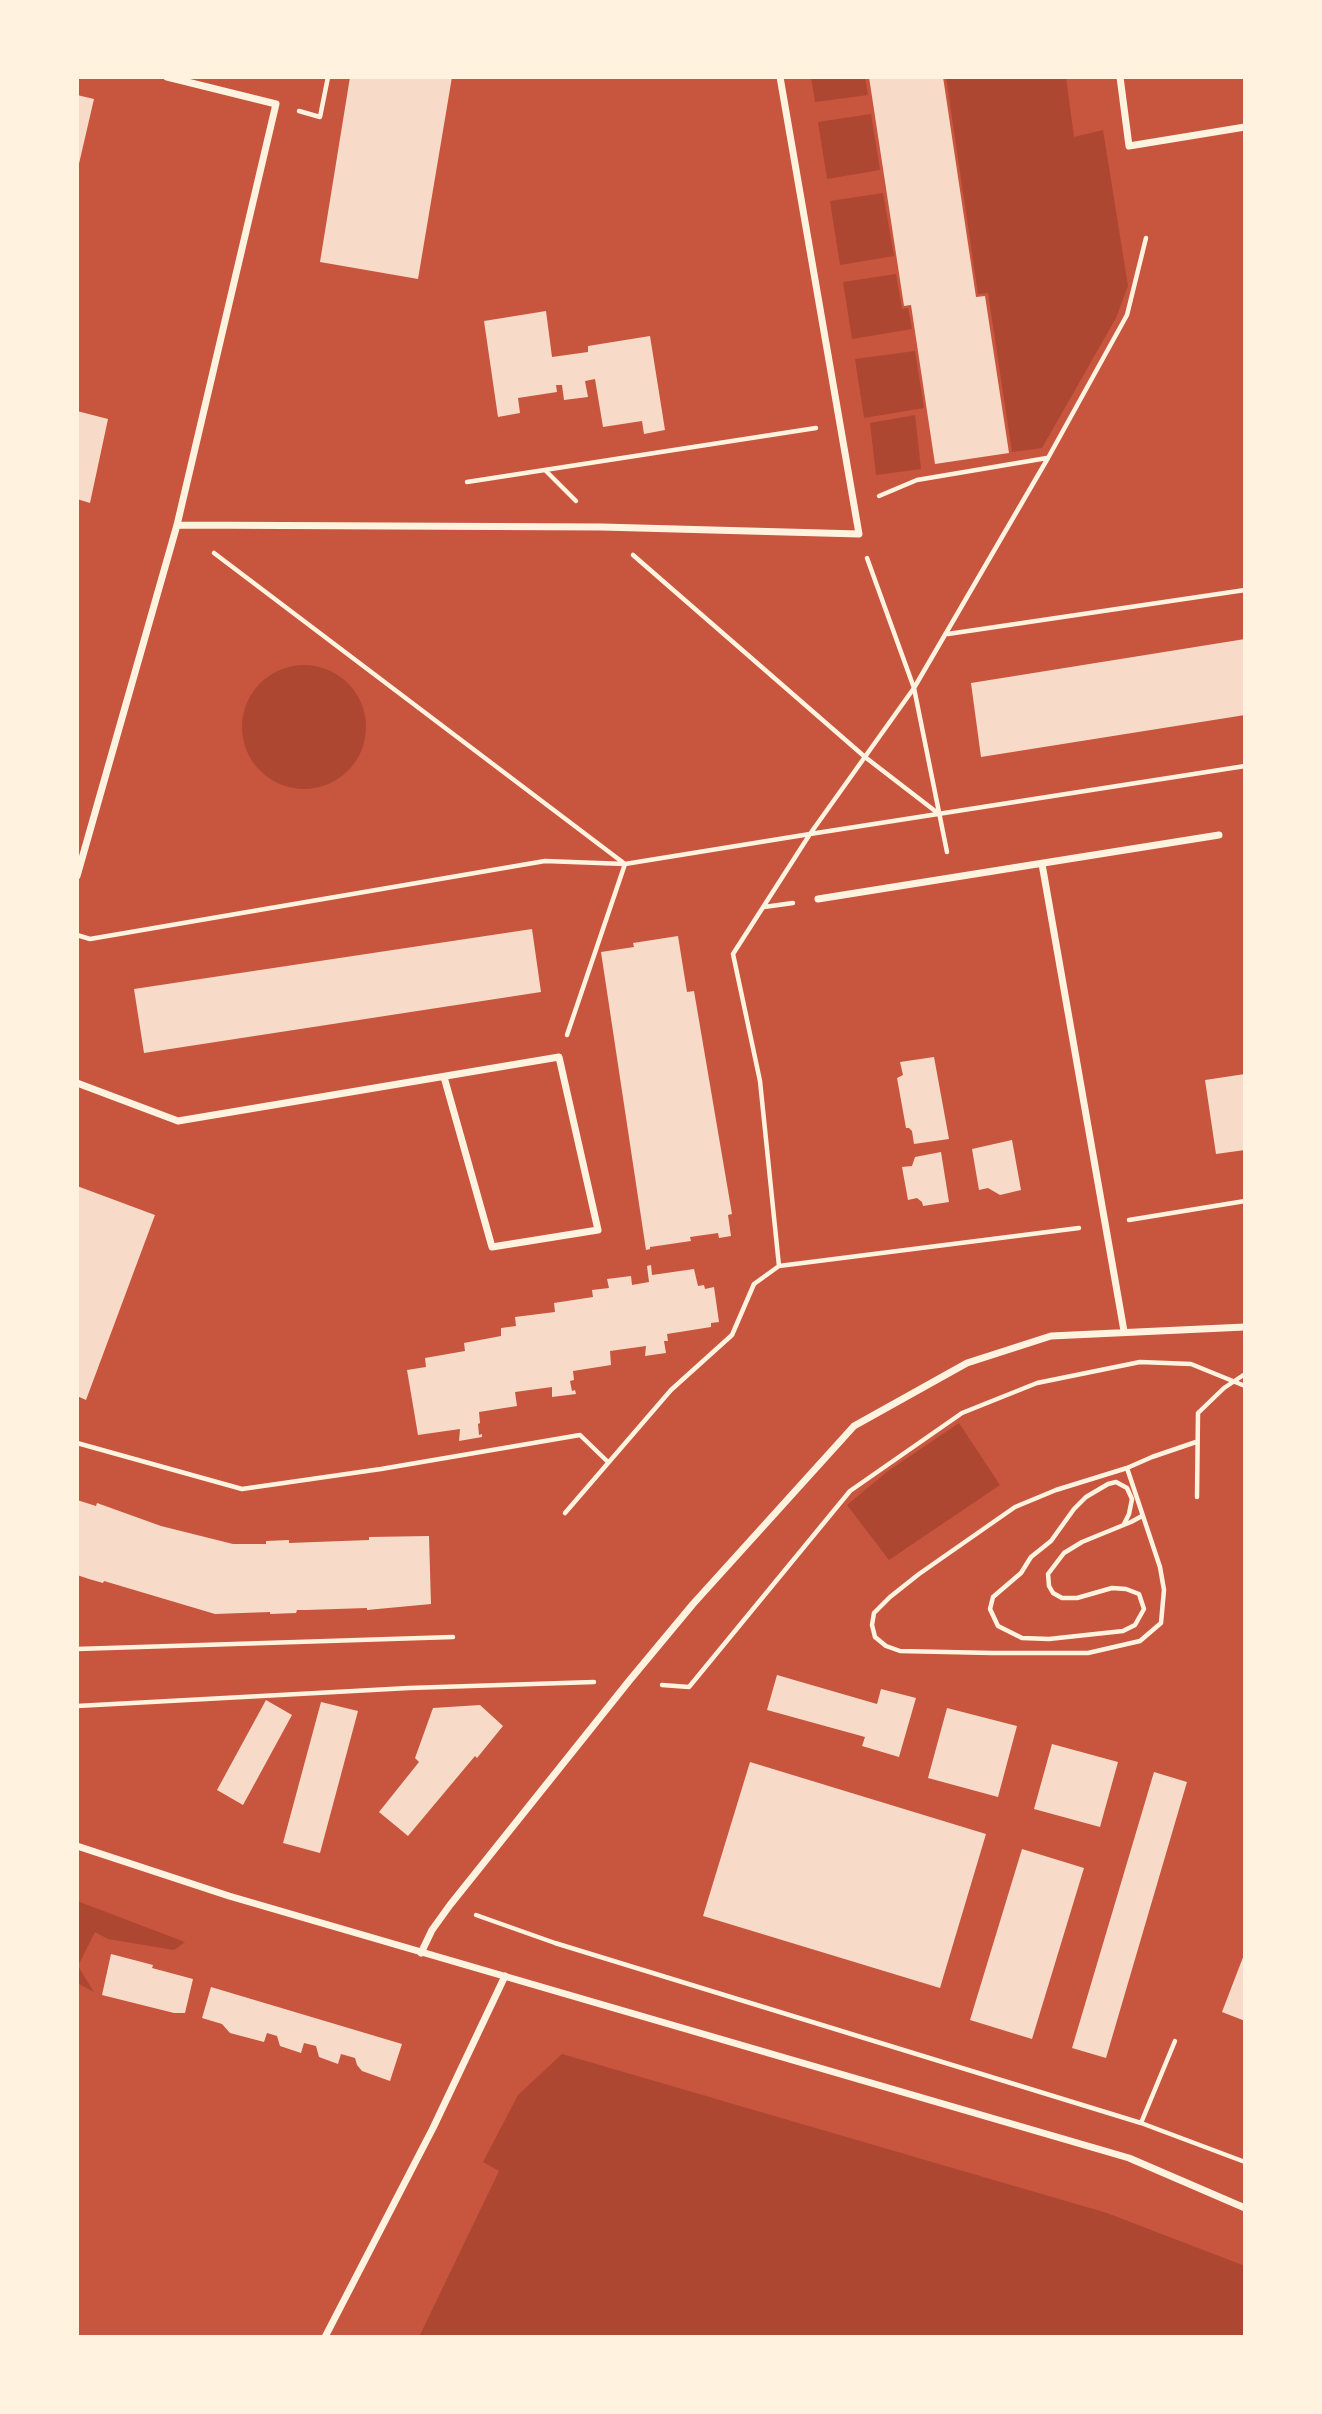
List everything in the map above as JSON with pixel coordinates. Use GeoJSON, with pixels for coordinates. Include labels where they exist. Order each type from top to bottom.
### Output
{"type":"FeatureCollection","features":[{"type":"Feature","properties":{"kind":"street"},"geometry":{"type":"LineString","coordinates":[[77,876],[177,525],[276,104],[167,77]]}},
{"type":"Feature","properties":{"kind":"street"},"geometry":{"type":"LineString","coordinates":[[177,525],[601,527],[859,534],[780,77]]}},
{"type":"Feature","properties":{"kind":"street"},"geometry":{"type":"LineString","coordinates":[[1120,77],[1129,146],[1245,127]]}},
{"type":"Feature","properties":{"kind":"street"},"geometry":{"type":"LineString","coordinates":[[818,899],[1219,835]]}},
{"type":"Feature","properties":{"kind":"street"},"geometry":{"type":"LineString","coordinates":[[1042,864],[1124,1331]]}},
{"type":"Feature","properties":{"kind":"street"},"geometry":{"type":"LineString","coordinates":[[77,1083],[178,1121],[559,1057],[598,1230],[492,1247],[444,1077]]}},
{"type":"Feature","properties":{"kind":"street"},"geometry":{"type":"LineString","coordinates":[[421,1953],[432,1930],[450,1905],[629,1681],[693,1604],[854,1426],[967,1363],[1051,1336],[1245,1327]]}},
{"type":"Feature","properties":{"kind":"street"},"geometry":{"type":"LineString","coordinates":[[77,1846],[193,1885],[421,1953],[1129,2158],[1245,2208]]}},
{"type":"Feature","properties":{"kind":"street"},"geometry":{"type":"LineString","coordinates":[[325,2337],[433,2129],[505,1976]]}},
{"type":"Feature","properties":{"kind":"path"},"geometry":{"type":"LineString","coordinates":[[276,104],[320,117],[328,77]]}},
{"type":"Feature","properties":{"kind":"path"},"geometry":{"type":"LineString","coordinates":[[779,1266],[760,1081],[733,954],[810,834],[914,688],[947,634],[1127,316],[1146,238]]}},
{"type":"Feature","properties":{"kind":"path"},"geometry":{"type":"LineString","coordinates":[[467,482],[841,424]]}},
{"type":"Feature","properties":{"kind":"path"},"geometry":{"type":"LineString","coordinates":[[854,506],[917,480],[1048,458]]}},
{"type":"Feature","properties":{"kind":"path"},"geometry":{"type":"LineString","coordinates":[[177,525],[625,864]]}},
{"type":"Feature","properties":{"kind":"path"},"geometry":{"type":"LineString","coordinates":[[601,527],[865,757],[940,814]]}},
{"type":"Feature","properties":{"kind":"path"},"geometry":{"type":"LineString","coordinates":[[859,534],[914,688],[952,878]]}},
{"type":"Feature","properties":{"kind":"path"},"geometry":{"type":"LineString","coordinates":[[947,634],[1245,590]]}},
{"type":"Feature","properties":{"kind":"path"},"geometry":{"type":"LineString","coordinates":[[77,935],[90,939],[545,861],[625,864],[1245,766]]}},
{"type":"Feature","properties":{"kind":"path"},"geometry":{"type":"LineString","coordinates":[[559,1057],[625,864]]}},
{"type":"Feature","properties":{"kind":"path"},"geometry":{"type":"LineString","coordinates":[[565,1513],[671,1390],[732,1335],[754,1284],[779,1266],[1105,1224],[1245,1201]]}},
{"type":"Feature","properties":{"kind":"path"},"geometry":{"type":"LineString","coordinates":[[77,1706],[410,1688],[629,1681],[689,1687],[850,1491],[962,1413],[1037,1383],[1140,1362],[1191,1364],[1245,1386]]}},
{"type":"Feature","properties":{"kind":"path"},"geometry":{"type":"LineString","coordinates":[[1197,1497],[1198,1413],[1245,1374]]}},
{"type":"Feature","properties":{"kind":"path"},"geometry":{"type":"LineString","coordinates":[[77,1443],[242,1489],[580,1436],[608,1462]]}},
{"type":"Feature","properties":{"kind":"path"},"geometry":{"type":"LineString","coordinates":[[1127,1468],[1160,1567],[1164,1590],[1161,1623],[1140,1641],[1088,1653],[980,1653],[900,1651],[886,1646],[875,1637],[872,1625],[874,1613],[890,1597],[1015,1507],[1056,1490],[1127,1468],[1196,1442]]}},
{"type":"Feature","properties":{"kind":"path"},"geometry":{"type":"LineString","coordinates":[[1124,1524],[1132,1499],[1127,1488],[1116,1482],[1086,1497],[1051,1541],[1031,1557],[1021,1573],[993,1597],[990,1609],[998,1626],[1022,1638],[1049,1639],[1123,1631],[1135,1625],[1144,1609],[1139,1594],[1112,1588],[1077,1598],[1062,1598],[1049,1586],[1048,1574],[1064,1553],[1082,1542],[1124,1524],[1142,1516]]}},
{"type":"Feature","properties":{"kind":"path"},"geometry":{"type":"LineString","coordinates":[[77,1649],[453,1637]]}},
{"type":"Feature","properties":{"kind":"path"},"geometry":{"type":"LineString","coordinates":[[450,1905],[555,1943],[1141,2123],[1245,2162]]}},
{"type":"Feature","properties":{"kind":"path"},"geometry":{"type":"LineString","coordinates":[[1141,2123],[1175,2041]]}},
{"type":"Feature","properties":{"kind":"shaded area"},"geometry":{"type":"Polygon","coordinates":[[[811,77],[865,77],[868,95],[815,102],[811,77]]]}},
{"type":"Feature","properties":{"kind":"shaded area"},"geometry":{"type":"Polygon","coordinates":[[[946,77],[1066,77],[1074,137],[1103,130],[1128,286],[1116,318],[1042,448],[1012,452],[988,293],[978,294],[946,77]]]}},
{"type":"Feature","properties":{"kind":"shaded area"},"geometry":{"type":"Polygon","coordinates":[[[871,114],[880,170],[827,179],[818,122],[871,114]]]}},
{"type":"Feature","properties":{"kind":"shaded area"},"geometry":{"type":"Polygon","coordinates":[[[883,193],[894,256],[840,265],[830,201],[883,193]]]}},
{"type":"Feature","properties":{"kind":"shaded area"},"geometry":{"type":"Polygon","coordinates":[[[896,274],[902,309],[908,308],[912,329],[852,339],[843,282],[896,274]]]}},
{"type":"Feature","properties":{"kind":"shaded area"},"geometry":{"type":"Polygon","coordinates":[[[915,351],[924,408],[864,418],[855,359],[915,351]]]}},
{"type":"Feature","properties":{"kind":"shaded area"},"geometry":{"type":"Polygon","coordinates":[[[915,415],[921,469],[876,475],[870,423],[915,415]]]}},
{"type":"Feature","properties":{"kind":"shaded area"},"geometry":{"type":"Polygon","coordinates":[[[304,665],[328,670],[348,683],[361,703],[366,727],[361,751],[348,771],[328,784],[304,789],[280,784],[260,771],[247,751],[242,727],[247,703],[260,683],[280,670],[304,665]]]}},
{"type":"Feature","properties":{"kind":"shaded area"},"geometry":{"type":"Polygon","coordinates":[[[959,1423],[1000,1485],[889,1560],[847,1505],[888,1471],[959,1423]]]}},
{"type":"Feature","properties":{"kind":"shaded area"},"geometry":{"type":"Polygon","coordinates":[[[77,1901],[185,1942],[174,1950],[108,1939],[95,1932],[78,1966],[94,1992],[77,1983],[77,1901]]]}},
{"type":"Feature","properties":{"kind":"shaded area"},"geometry":{"type":"Polygon","coordinates":[[[562,2054],[1107,2213],[1245,2266],[1245,2337],[419,2337],[499,2171],[483,2162],[518,2095],[562,2054]]]}},
{"type":"Feature","properties":{"kind":"building"},"geometry":{"type":"Polygon","coordinates":[[[350,77],[452,77],[418,279],[320,262],[350,77]]]}},
{"type":"Feature","properties":{"kind":"building"},"geometry":{"type":"Polygon","coordinates":[[[869,77],[943,77],[976,297],[985,296],[1009,453],[935,464],[911,305],[904,306],[869,77]]]}},
{"type":"Feature","properties":{"kind":"building"},"geometry":{"type":"Polygon","coordinates":[[[77,95],[94,99],[78,168],[77,168],[77,95]]]}},
{"type":"Feature","properties":{"kind":"building"},"geometry":{"type":"Polygon","coordinates":[[[546,311],[552,357],[588,352],[588,346],[650,336],[665,430],[644,434],[642,421],[603,427],[595,379],[585,381],[588,397],[564,400],[562,385],[556,385],[557,392],[518,398],[520,413],[498,417],[484,321],[546,311]]]}},
{"type":"Feature","properties":{"kind":"building"},"geometry":{"type":"Polygon","coordinates":[[[77,411],[108,419],[90,503],[77,499],[77,411]]]}},
{"type":"Feature","properties":{"kind":"building"},"geometry":{"type":"Polygon","coordinates":[[[1245,639],[1245,715],[981,757],[971,683],[1245,639]]]}},
{"type":"Feature","properties":{"kind":"building"},"geometry":{"type":"Polygon","coordinates":[[[532,929],[541,992],[144,1053],[134,989],[532,929]]]}},
{"type":"Feature","properties":{"kind":"building"},"geometry":{"type":"Polygon","coordinates":[[[678,936],[687,992],[694,991],[732,1214],[728,1215],[731,1236],[719,1238],[718,1233],[690,1237],[691,1241],[650,1247],[646,1250],[601,952],[634,947],[633,943],[678,936]]]}},
{"type":"Feature","properties":{"kind":"building"},"geometry":{"type":"Polygon","coordinates":[[[934,1057],[949,1139],[914,1144],[912,1131],[906,1128],[897,1078],[903,1075],[900,1062],[934,1057]]]}},
{"type":"Feature","properties":{"kind":"building"},"geometry":{"type":"Polygon","coordinates":[[[1245,1074],[1245,1150],[1216,1154],[1205,1080],[1245,1074]]]}},
{"type":"Feature","properties":{"kind":"building"},"geometry":{"type":"Polygon","coordinates":[[[1012,1140],[1021,1190],[1000,1195],[988,1188],[979,1190],[972,1149],[1012,1140]]]}},
{"type":"Feature","properties":{"kind":"building"},"geometry":{"type":"Polygon","coordinates":[[[941,1152],[949,1202],[923,1206],[917,1198],[908,1200],[902,1167],[912,1166],[915,1157],[941,1152]]]}},
{"type":"Feature","properties":{"kind":"building"},"geometry":{"type":"Polygon","coordinates":[[[77,1186],[155,1215],[86,1400],[77,1396],[77,1186]]]}},
{"type":"Feature","properties":{"kind":"building"},"geometry":{"type":"Polygon","coordinates":[[[651,1265],[652,1275],[694,1269],[698,1286],[704,1285],[705,1289],[714,1287],[719,1322],[711,1323],[711,1327],[667,1334],[668,1341],[664,1341],[666,1353],[645,1356],[646,1346],[610,1351],[611,1365],[573,1371],[574,1380],[570,1381],[572,1391],[575,1390],[576,1394],[552,1397],[552,1387],[515,1392],[517,1406],[479,1412],[479,1435],[482,1434],[482,1437],[459,1441],[460,1429],[418,1435],[407,1370],[426,1367],[425,1358],[465,1351],[464,1343],[501,1336],[501,1328],[516,1326],[515,1317],[555,1312],[554,1303],[593,1297],[592,1290],[609,1288],[607,1279],[631,1276],[632,1285],[649,1282],[647,1266],[651,1265]]]}},
{"type":"Feature","properties":{"kind":"building"},"geometry":{"type":"Polygon","coordinates":[[[77,1500],[96,1506],[97,1503],[161,1526],[233,1544],[429,1536],[431,1604],[367,1610],[215,1614],[89,1579],[77,1575],[77,1500]]]}},
{"type":"Feature","properties":{"kind":"building"},"geometry":{"type":"Polygon","coordinates":[[[777,1675],[877,1704],[881,1689],[916,1698],[899,1757],[862,1746],[865,1737],[767,1710],[777,1675]]]}},
{"type":"Feature","properties":{"kind":"building"},"geometry":{"type":"Polygon","coordinates":[[[266,1700],[292,1715],[243,1805],[217,1790],[266,1700]]]}},
{"type":"Feature","properties":{"kind":"building"},"geometry":{"type":"Polygon","coordinates":[[[321,1702],[358,1711],[320,1853],[283,1843],[321,1702]]]}},
{"type":"Feature","properties":{"kind":"building"},"geometry":{"type":"Polygon","coordinates":[[[480,1705],[503,1726],[408,1836],[379,1812],[419,1762],[415,1758],[433,1708],[480,1705]]]}},
{"type":"Feature","properties":{"kind":"building"},"geometry":{"type":"Polygon","coordinates":[[[947,1708],[1017,1726],[998,1797],[928,1778],[947,1708]]]}},
{"type":"Feature","properties":{"kind":"building"},"geometry":{"type":"Polygon","coordinates":[[[1052,1744],[1118,1762],[1100,1827],[1034,1809],[1052,1744]]]}},
{"type":"Feature","properties":{"kind":"building"},"geometry":{"type":"Polygon","coordinates":[[[750,1762],[986,1834],[940,1988],[703,1916],[750,1762]]]}},
{"type":"Feature","properties":{"kind":"building"},"geometry":{"type":"Polygon","coordinates":[[[1154,1772],[1187,1782],[1106,2058],[1072,2048],[1154,1772]]]}},
{"type":"Feature","properties":{"kind":"building"},"geometry":{"type":"Polygon","coordinates":[[[1022,1849],[1084,1868],[1032,2039],[970,2020],[1022,1849]]]}},
{"type":"Feature","properties":{"kind":"building"},"geometry":{"type":"Polygon","coordinates":[[[1245,1952],[1245,2021],[1222,2012],[1245,1952]]]}},
{"type":"Feature","properties":{"kind":"building"},"geometry":{"type":"Polygon","coordinates":[[[111,1954],[193,1979],[185,2013],[174,2013],[102,1995],[111,1954]]]}},
{"type":"Feature","properties":{"kind":"building"},"geometry":{"type":"Polygon","coordinates":[[[211,1987],[402,2044],[390,2081],[362,2071],[355,2058],[341,2054],[338,2064],[319,2057],[316,2046],[304,2043],[301,2053],[280,2046],[277,2036],[267,2033],[264,2042],[230,2033],[222,2024],[202,2018],[211,1987]]]}}]}
